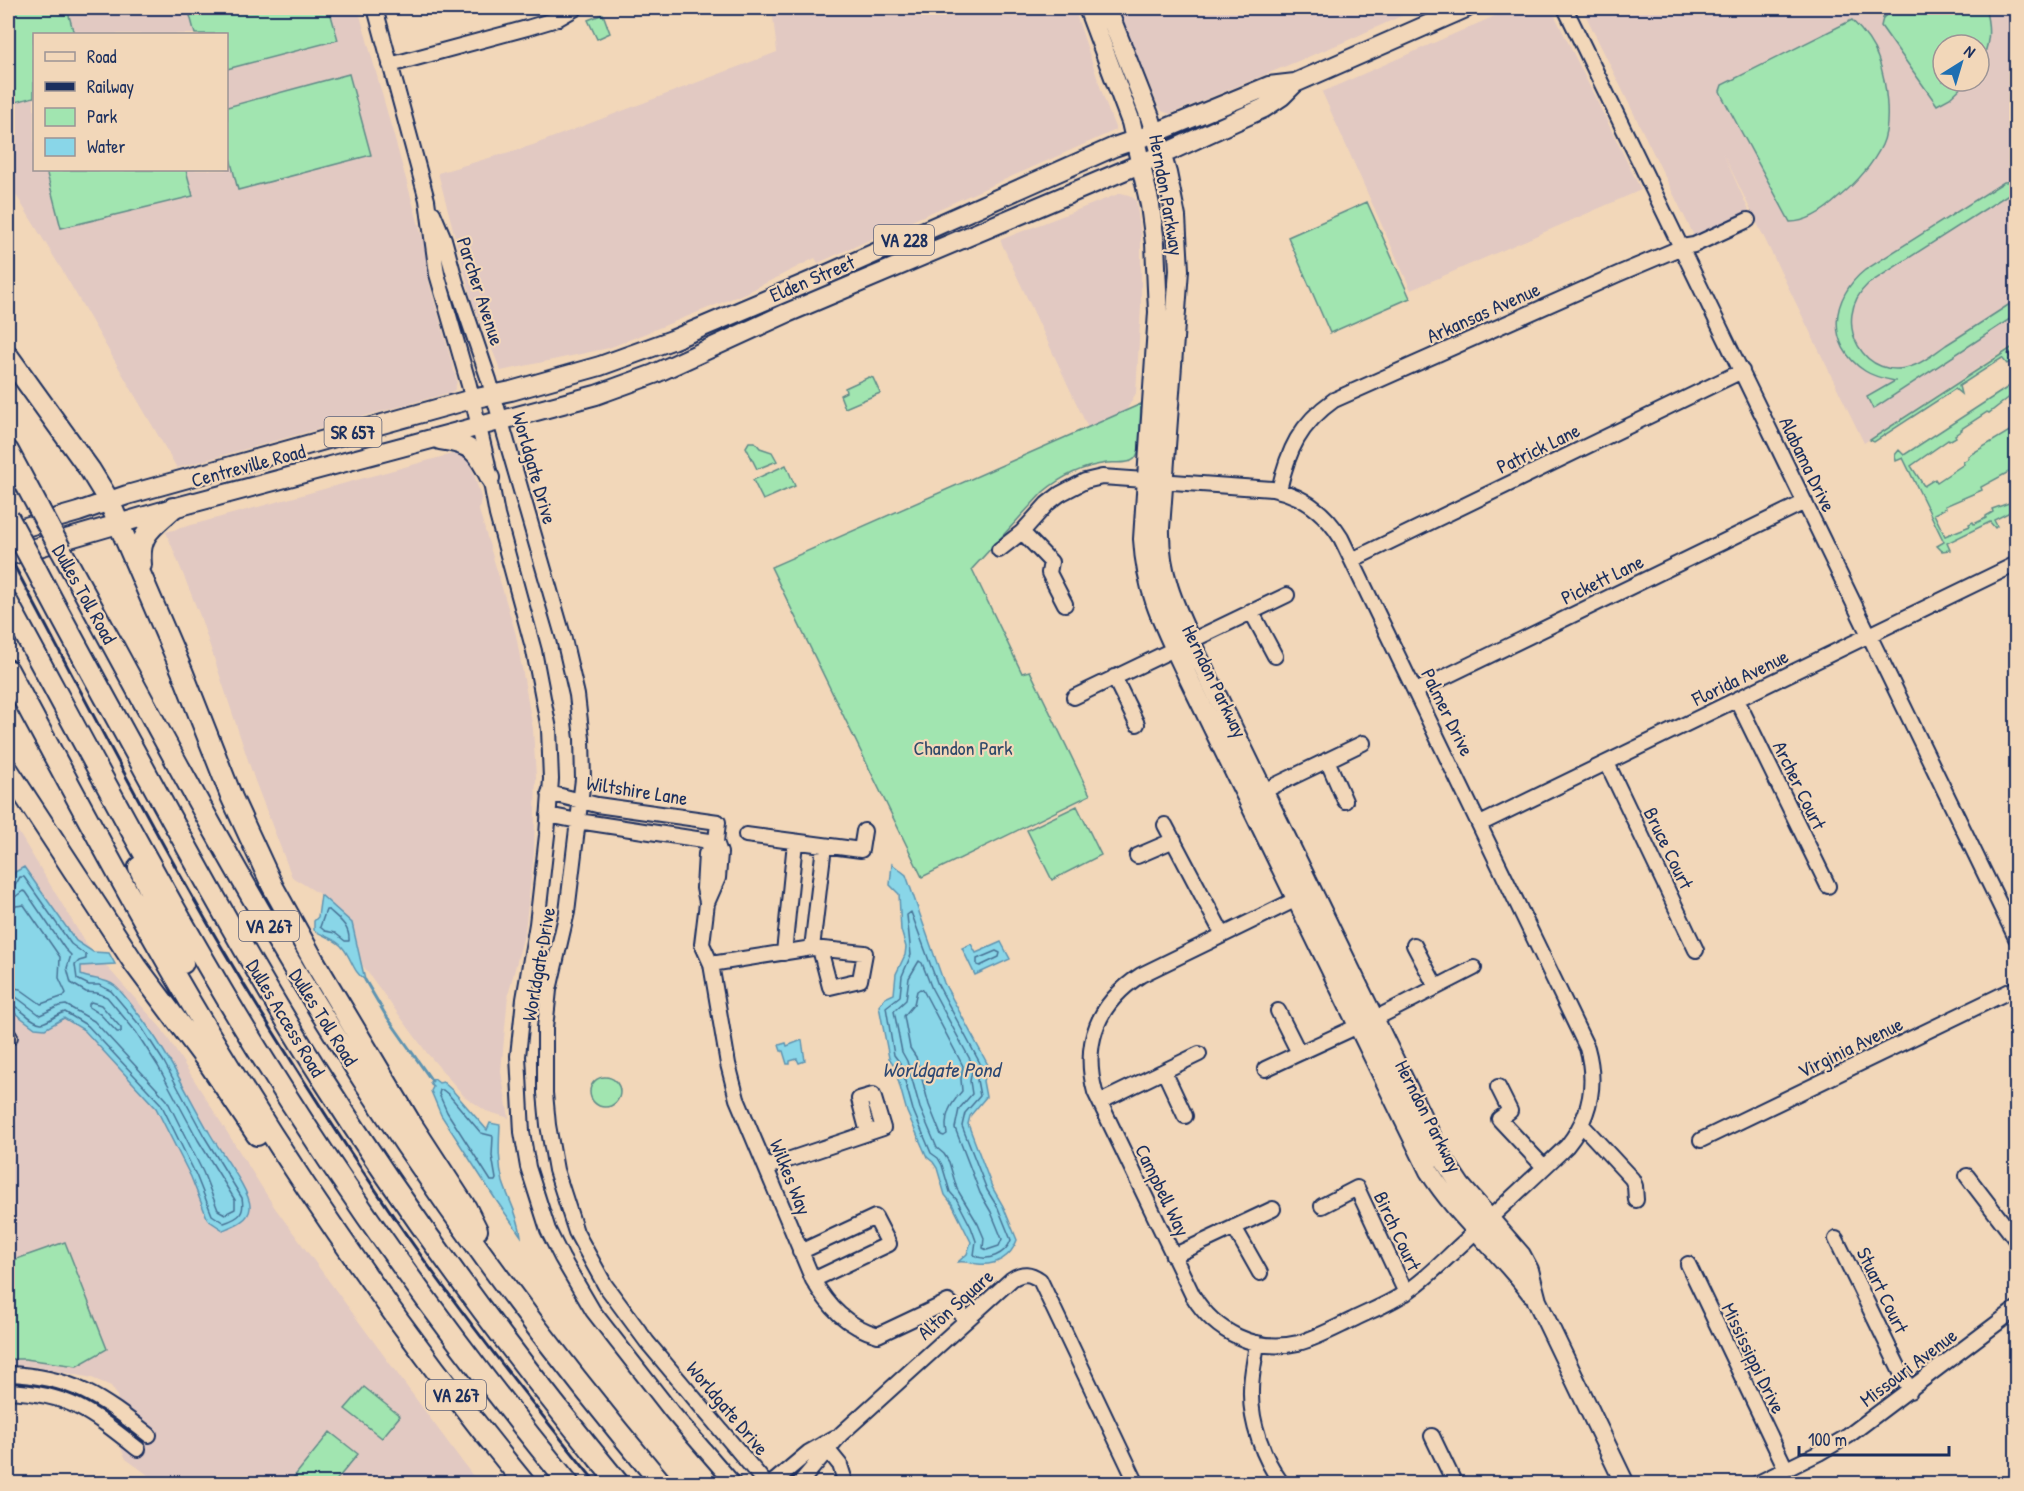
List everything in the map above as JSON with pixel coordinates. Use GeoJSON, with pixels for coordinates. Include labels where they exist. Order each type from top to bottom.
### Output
{"type":"FeatureCollection","features":[{"type":"Feature","properties":{"kind":"highway"},"geometry":{"type":"LineString","coordinates":[[8,356],[90,470],[109,501],[228,788],[273,887],[314,961],[410,1122],[466,1208],[504,1285]]}},
{"type":"Feature","properties":{"kind":"highway","name":"Dulles Toll Road"},"geometry":{"type":"LineString","coordinates":[[8,451],[224,848],[314,1002],[399,1135],[504,1285],[662,1484]]}},
{"type":"Feature","properties":{"kind":"highway"},"geometry":{"type":"LineString","coordinates":[[142,577],[140,551],[142,540],[173,508]]}},
{"type":"Feature","properties":{"kind":"highway","name":"Dulles Access Road"},"geometry":{"type":"LineString","coordinates":[[8,517],[198,868],[254,966],[324,1080],[383,1171],[468,1290],[529,1373],[620,1484]]}},
{"type":"Feature","properties":{"kind":"highway","name":"Dulles Access Road"},"geometry":{"type":"LineString","coordinates":[[8,603],[213,975],[320,1146],[444,1325],[569,1484]]}},
{"type":"Feature","properties":{"kind":"highway","name":"VA 267"},"geometry":{"type":"LineString","coordinates":[[8,670],[142,917],[235,1076],[345,1244],[432,1364],[525,1484]]}},
{"type":"Feature","properties":{"kind":"highway"},"geometry":{"type":"LineString","coordinates":[[79,734],[172,944],[200,993],[235,1076]]}},
{"type":"Feature","properties":{"kind":"highway"},"geometry":{"type":"LineString","coordinates":[[8,770],[134,963],[216,1074],[263,1145],[345,1244]]}},
{"type":"Feature","properties":{"kind":"main road","name":"Herndon Parkway"},"geometry":{"type":"LineString","coordinates":[[1088,8],[1131,122],[1142,164],[1153,225],[1158,291],[1152,418],[1155,480],[1163,570],[1182,644],[1367,1022],[1447,1166],[1484,1224],[1521,1255],[1529,1270],[1537,1301],[1625,1484]]}},
{"type":"Feature","properties":{"kind":"main road","name":"Herndon Parkway"},"geometry":{"type":"LineString","coordinates":[[1107,8],[1155,133],[1172,198],[1179,250],[1155,480]]}},
{"type":"Feature","properties":{"kind":"main road","name":"Elden Street"},"geometry":{"type":"LineString","coordinates":[[493,394],[600,366],[672,340],[830,273],[1114,147],[1155,133],[1269,86],[1295,83],[1467,8]]}},
{"type":"Feature","properties":{"kind":"main road","name":"Elden Street"},"geometry":{"type":"LineString","coordinates":[[501,421],[614,389],[921,256],[1142,164],[1264,108],[1282,96],[1295,83]]}},
{"type":"Feature","properties":{"kind":"main road","name":"Centreville Road"},"geometry":{"type":"LineString","coordinates":[[8,532],[109,501],[493,394]]}},
{"type":"Feature","properties":{"kind":"main road","name":"Centreville Road"},"geometry":{"type":"LineString","coordinates":[[8,556],[173,508],[501,421]]}},
{"type":"Feature","properties":{"kind":"main road"},"geometry":{"type":"LineString","coordinates":[[432,439],[456,442],[468,447],[481,460],[489,478]]}},
{"type":"Feature","properties":{"kind":"street","name":"Parcher Avenue"},"geometry":{"type":"LineString","coordinates":[[375,8],[427,200],[437,274],[472,399]]}},
{"type":"Feature","properties":{"kind":"street"},"geometry":{"type":"LineString","coordinates":[[390,65],[557,19],[576,8]]}},
{"type":"Feature","properties":{"kind":"street","name":"Alabama Drive"},"geometry":{"type":"LineString","coordinates":[[1565,8],[2016,938]]}},
{"type":"Feature","properties":{"kind":"street","name":"Parcher Avenue"},"geometry":{"type":"LineString","coordinates":[[427,200],[444,239],[493,394]]}},
{"type":"Feature","properties":{"kind":"street","name":"Arkansas Avenue"},"geometry":{"type":"LineString","coordinates":[[1279,490],[1285,463],[1299,434],[1334,400],[1682,247],[1694,246],[1748,220]]}},
{"type":"Feature","properties":{"kind":"street","name":"Patrick Lane"},"geometry":{"type":"LineString","coordinates":[[1352,560],[1742,371]]}},
{"type":"Feature","properties":{"kind":"street","name":"Worldgate Drive"},"geometry":{"type":"LineString","coordinates":[[493,394],[564,639],[577,695],[582,740],[583,779],[567,912],[549,990],[545,1028],[545,1093],[555,1170],[576,1232],[605,1285],[647,1342],[769,1484]]}},
{"type":"Feature","properties":{"kind":"street","name":"Worldgate Drive"},"geometry":{"type":"LineString","coordinates":[[472,399],[497,515],[534,651],[549,729],[551,764],[548,815],[537,924],[524,999],[518,1056],[522,1132],[531,1178],[548,1230],[593,1311],[671,1411],[734,1484]]}},
{"type":"Feature","properties":{"kind":"street","name":"Palmer Drive"},"geometry":{"type":"LineString","coordinates":[[999,550],[1022,532],[1047,504],[1073,486],[1102,477],[1279,490],[1300,498],[1324,515],[1341,538],[1587,1048],[1593,1079],[1588,1109],[1582,1125],[1567,1146],[1484,1224]]}},
{"type":"Feature","properties":{"kind":"street","name":"Pickett Lane"},"geometry":{"type":"LineString","coordinates":[[1416,691],[1805,502]]}},
{"type":"Feature","properties":{"kind":"street"},"geometry":{"type":"LineString","coordinates":[[1022,532],[1051,562],[1049,573],[1065,604]]}},
{"type":"Feature","properties":{"kind":"street","name":"Florida Avenue"},"geometry":{"type":"LineString","coordinates":[[1480,824],[2016,564]]}},
{"type":"Feature","properties":{"kind":"street"},"geometry":{"type":"LineString","coordinates":[[1074,697],[1287,595]]}},
{"type":"Feature","properties":{"kind":"street"},"geometry":{"type":"LineString","coordinates":[[1251,611],[1275,656]]}},
{"type":"Feature","properties":{"kind":"street"},"geometry":{"type":"LineString","coordinates":[[1114,677],[1137,724]]}},
{"type":"Feature","properties":{"kind":"street","name":"Archer Court"},"geometry":{"type":"LineString","coordinates":[[1737,700],[1828,886]]}},
{"type":"Feature","properties":{"kind":"street"},"geometry":{"type":"LineString","coordinates":[[1255,795],[1363,743]]}},
{"type":"Feature","properties":{"kind":"street"},"geometry":{"type":"LineString","coordinates":[[1327,760],[1345,801]]}},
{"type":"Feature","properties":{"kind":"street","name":"Bruce Court"},"geometry":{"type":"LineString","coordinates":[[1606,763],[1696,950]]}},
{"type":"Feature","properties":{"kind":"street","name":"Wiltshire Lane"},"geometry":{"type":"LineString","coordinates":[[549,793],[597,805],[718,822]]}},
{"type":"Feature","properties":{"kind":"street","name":"Wiltshire Lane"},"geometry":{"type":"LineString","coordinates":[[548,815],[716,842]]}},
{"type":"Feature","properties":{"kind":"street","name":"Wilkes Way"},"geometry":{"type":"LineString","coordinates":[[718,822],[716,842],[720,853],[718,878],[707,903],[702,944],[711,964],[728,1064],[737,1099],[813,1280],[826,1301],[841,1317],[867,1332],[878,1335],[948,1302],[967,1319]]}},
{"type":"Feature","properties":{"kind":"street"},"geometry":{"type":"LineString","coordinates":[[1165,825],[1224,935]]}},
{"type":"Feature","properties":{"kind":"street"},"geometry":{"type":"LineString","coordinates":[[746,835],[861,850],[864,831]]}},
{"type":"Feature","properties":{"kind":"street"},"geometry":{"type":"LineString","coordinates":[[1137,856],[1173,840]]}},
{"type":"Feature","properties":{"kind":"street"},"geometry":{"type":"LineString","coordinates":[[784,953],[795,842]]}},
{"type":"Feature","properties":{"kind":"street"},"geometry":{"type":"LineString","coordinates":[[711,964],[816,948],[824,846]]}},
{"type":"Feature","properties":{"kind":"street","name":"Campbell Way"},"geometry":{"type":"LineString","coordinates":[[1304,896],[1141,975],[1117,994],[1107,1006],[1099,1019],[1090,1049],[1091,1077],[1100,1102],[1193,1296],[1210,1318],[1237,1336],[1257,1343],[1281,1345],[1313,1338],[1406,1293],[1484,1224]]}},
{"type":"Feature","properties":{"kind":"street"},"geometry":{"type":"LineString","coordinates":[[1414,945],[1436,987]]}},
{"type":"Feature","properties":{"kind":"street"},"geometry":{"type":"LineString","coordinates":[[1265,1069],[1367,1022],[1473,968]]}},
{"type":"Feature","properties":{"kind":"street","name":"Virginia Avenue"},"geometry":{"type":"LineString","coordinates":[[1701,1140],[2016,988]]}},
{"type":"Feature","properties":{"kind":"street"},"geometry":{"type":"LineString","coordinates":[[1278,1011],[1299,1053]]}},
{"type":"Feature","properties":{"kind":"street"},"geometry":{"type":"LineString","coordinates":[[1100,1102],[1199,1054]]}},
{"type":"Feature","properties":{"kind":"street"},"geometry":{"type":"LineString","coordinates":[[1164,1071],[1185,1116]]}},
{"type":"Feature","properties":{"kind":"street"},"geometry":{"type":"LineString","coordinates":[[1498,1087],[1510,1111],[1498,1119],[1544,1167]]}},
{"type":"Feature","properties":{"kind":"street"},"geometry":{"type":"LineString","coordinates":[[1582,1125],[1632,1179],[1636,1200]]}},
{"type":"Feature","properties":{"kind":"street"},"geometry":{"type":"LineString","coordinates":[[767,1167],[868,1133]]}},
{"type":"Feature","properties":{"kind":"street"},"geometry":{"type":"LineString","coordinates":[[1967,1176],[2016,1240]]}},
{"type":"Feature","properties":{"kind":"street","name":"Birch Court"},"geometry":{"type":"LineString","coordinates":[[1322,1206],[1357,1188],[1406,1293]]}},
{"type":"Feature","properties":{"kind":"street"},"geometry":{"type":"LineString","coordinates":[[1173,1256],[1274,1209]]}},
{"type":"Feature","properties":{"kind":"street"},"geometry":{"type":"LineString","coordinates":[[801,1252],[875,1217],[889,1244],[813,1280]]}},
{"type":"Feature","properties":{"kind":"street"},"geometry":{"type":"LineString","coordinates":[[1234,1227],[1260,1273]]}},
{"type":"Feature","properties":{"kind":"street","name":"Stuart Court"},"geometry":{"type":"LineString","coordinates":[[1836,1239],[1910,1391]]}},
{"type":"Feature","properties":{"kind":"street","name":"Mississippi Drive"},"geometry":{"type":"LineString","coordinates":[[1688,1264],[1786,1469]]}},
{"type":"Feature","properties":{"kind":"street","name":"Alton Square"},"geometry":{"type":"LineString","coordinates":[[799,1484],[826,1447],[1012,1279],[1021,1274],[1033,1275],[1040,1280],[1137,1484]]}},
{"type":"Feature","properties":{"kind":"street","name":"Missouri Avenue"},"geometry":{"type":"LineString","coordinates":[[1756,1484],[1848,1436],[2016,1309]]}},
{"type":"Feature","properties":{"kind":"street"},"geometry":{"type":"LineString","coordinates":[[1257,1343],[1252,1378],[1252,1405],[1262,1445],[1282,1484]]}},
{"type":"Feature","properties":{"kind":"street"},"geometry":{"type":"LineString","coordinates":[[8,1374],[51,1379],[85,1390],[108,1403],[149,1435]]}},
{"type":"Feature","properties":{"kind":"street"},"geometry":{"type":"LineString","coordinates":[[8,1391],[52,1397],[72,1403],[99,1418],[138,1449]]}},
{"type":"Feature","properties":{"kind":"street"},"geometry":{"type":"LineString","coordinates":[[1432,1436],[1455,1484]]}},
{"type":"Feature","properties":{"kind":"street"},"geometry":{"type":"LineString","coordinates":[[826,1447],[840,1465],[846,1484]]}},
{"type":"Feature","properties":{"kind":"street","name":"Alton Square"},"geometry":{"type":"LineString","coordinates":[[769,1484],[809,1452],[826,1447]]}},
{"type":"Feature","properties":{"kind":"shaded area"},"geometry":{"type":"Polygon","coordinates":[[[8,8],[358,8],[425,247],[428,278],[457,381],[455,389],[452,392],[177,468],[8,182],[8,8]]]}},
{"type":"Feature","properties":{"kind":"shaded area"},"geometry":{"type":"Polygon","coordinates":[[[772,8],[1074,8],[1116,130],[818,263],[815,258],[748,292],[609,348],[501,371],[473,304],[438,173],[533,145],[777,52],[772,8]]]}},
{"type":"Feature","properties":{"kind":"shaded area"},"geometry":{"type":"Polygon","coordinates":[[[1118,8],[1419,8],[1344,42],[1170,114],[1162,111],[1158,105],[1118,8]]]}},
{"type":"Feature","properties":{"kind":"shaded area"},"geometry":{"type":"Polygon","coordinates":[[[1513,8],[1551,8],[1641,190],[1411,290],[1322,92],[1513,8]]]}},
{"type":"Feature","properties":{"kind":"shaded area"},"geometry":{"type":"Polygon","coordinates":[[[1582,8],[2016,8],[2016,343],[1864,443],[1723,153],[1750,213],[1695,238],[1582,8]]]}},
{"type":"Feature","properties":{"kind":"shaded area"},"geometry":{"type":"Polygon","coordinates":[[[1121,193],[1136,200],[1141,234],[1141,307],[1136,393],[1126,411],[1088,428],[1000,240],[1121,193]]]}},
{"type":"Feature","properties":{"kind":"shaded area"},"geometry":{"type":"Polygon","coordinates":[[[452,454],[468,459],[474,474],[481,498],[479,510],[516,635],[533,729],[536,777],[534,853],[525,931],[508,995],[501,1072],[509,1118],[486,1111],[464,1096],[427,1053],[363,966],[352,923],[321,895],[292,877],[255,781],[200,616],[166,532],[452,454]]]}},
{"type":"Feature","properties":{"kind":"shaded area"},"geometry":{"type":"Polygon","coordinates":[[[8,815],[85,942],[162,1029],[275,1208],[478,1483],[159,1483],[126,1459],[110,1426],[119,1411],[117,1395],[111,1386],[92,1378],[32,1366],[8,1365],[8,815]]]}},
{"type":"Feature","properties":{"kind":"green space"},"geometry":{"type":"Polygon","coordinates":[[[8,8],[67,8],[74,33],[33,33],[33,97],[8,104],[8,8]]]}},
{"type":"Feature","properties":{"kind":"green space"},"geometry":{"type":"Polygon","coordinates":[[[188,8],[329,8],[338,40],[228,69],[228,33],[195,33],[188,8]]]}},
{"type":"Feature","properties":{"kind":"green space"},"geometry":{"type":"Polygon","coordinates":[[[1895,8],[1985,8],[1988,33],[1931,33],[1931,93],[1955,93],[1937,105],[1881,26],[1883,18],[1895,8]]]}},
{"type":"Feature","properties":{"kind":"green space"},"geometry":{"type":"Polygon","coordinates":[[[603,14],[610,33],[597,39],[588,20],[603,14]]]}},
{"type":"Feature","properties":{"kind":"green space"},"geometry":{"type":"Polygon","coordinates":[[[1852,20],[1870,42],[1881,67],[1887,101],[1885,136],[1878,153],[1868,167],[1845,192],[1816,214],[1803,220],[1790,222],[1720,91],[1722,85],[1852,20]]]}},
{"type":"Feature","properties":{"kind":"green space"},"geometry":{"type":"Polygon","coordinates":[[[2016,31],[2016,90],[2011,76],[2010,61],[2016,31]]]}},
{"type":"Feature","properties":{"kind":"green space"},"geometry":{"type":"Polygon","coordinates":[[[349,74],[371,155],[238,190],[228,150],[228,107],[349,74]]]}},
{"type":"Feature","properties":{"kind":"green space"},"geometry":{"type":"Polygon","coordinates":[[[46,171],[186,171],[193,196],[61,228],[46,171]]]}},
{"type":"Feature","properties":{"kind":"green space"},"geometry":{"type":"Polygon","coordinates":[[[2016,181],[2016,192],[2007,195],[1868,284],[1857,299],[1852,315],[1853,331],[1858,346],[1868,358],[1881,366],[1897,369],[1923,361],[2016,300],[2016,315],[1873,409],[1867,397],[1895,381],[1865,371],[1843,348],[1838,335],[1837,321],[1845,294],[1865,270],[2004,182],[2016,181]]]}},
{"type":"Feature","properties":{"kind":"green space"},"geometry":{"type":"Polygon","coordinates":[[[1367,202],[1410,298],[1330,333],[1288,237],[1367,202]]]}},
{"type":"Feature","properties":{"kind":"green space"},"geometry":{"type":"Polygon","coordinates":[[[2016,345],[2016,349],[2008,354],[2012,360],[2007,364],[2002,358],[1959,386],[1961,394],[1955,389],[1874,442],[1870,440],[2016,345]]]}},
{"type":"Feature","properties":{"kind":"green space"},"geometry":{"type":"Polygon","coordinates":[[[869,377],[873,378],[880,393],[845,408],[840,395],[846,392],[845,388],[869,377]]]}},
{"type":"Feature","properties":{"kind":"green space"},"geometry":{"type":"Polygon","coordinates":[[[2016,382],[2016,392],[1989,413],[1987,412],[1961,429],[1955,435],[1956,437],[1948,440],[1911,466],[1924,486],[1935,479],[1937,482],[1964,464],[1968,456],[2016,427],[2016,468],[1981,487],[1982,490],[1945,506],[1946,508],[1934,514],[1945,536],[1986,518],[1993,512],[1992,509],[2012,502],[2015,498],[2016,509],[1994,520],[1997,526],[1995,528],[1990,522],[1947,543],[1950,550],[1942,551],[1937,546],[1944,542],[1903,458],[1896,461],[1895,455],[1899,450],[1904,455],[2016,382]]]}},
{"type":"Feature","properties":{"kind":"green space","name":"Chandon Park"},"geometry":{"type":"Polygon","coordinates":[[[1141,404],[1139,450],[1134,459],[1089,467],[1057,482],[1043,492],[972,569],[1022,673],[1030,671],[1090,795],[922,877],[771,567],[1141,404]]]}},
{"type":"Feature","properties":{"kind":"green space"},"geometry":{"type":"Polygon","coordinates":[[[749,442],[755,442],[760,448],[772,452],[777,461],[757,469],[746,447],[749,442]]]}},
{"type":"Feature","properties":{"kind":"green space"},"geometry":{"type":"Polygon","coordinates":[[[786,465],[795,486],[763,500],[753,480],[786,465]]]}},
{"type":"Feature","properties":{"kind":"green space"},"geometry":{"type":"Polygon","coordinates":[[[1077,806],[1101,855],[1052,880],[1027,830],[1077,806]]]}},
{"type":"Feature","properties":{"kind":"green space"},"geometry":{"type":"Polygon","coordinates":[[[605,1077],[616,1081],[620,1092],[616,1103],[605,1107],[594,1103],[590,1092],[594,1081],[605,1077]]]}},
{"type":"Feature","properties":{"kind":"green space"},"geometry":{"type":"Polygon","coordinates":[[[65,1242],[107,1349],[77,1366],[8,1359],[8,1262],[65,1242]]]}},
{"type":"Feature","properties":{"kind":"green space"},"geometry":{"type":"Polygon","coordinates":[[[364,1387],[400,1416],[382,1438],[345,1409],[364,1387]]]}},
{"type":"Feature","properties":{"kind":"green space"},"geometry":{"type":"Polygon","coordinates":[[[330,1432],[358,1454],[334,1483],[289,1483],[330,1432]]]}},
{"type":"Feature","properties":{"kind":"water","name":"Worldgate Pond"},"geometry":{"type":"Polygon","coordinates":[[[892,864],[906,875],[944,983],[988,1065],[983,1081],[986,1097],[970,1116],[968,1124],[992,1187],[1003,1206],[1017,1240],[1007,1256],[997,1262],[978,1264],[958,1262],[967,1254],[971,1242],[945,1195],[937,1168],[927,1157],[907,1112],[894,1065],[889,1058],[879,1006],[885,998],[894,994],[896,974],[905,955],[906,947],[901,930],[899,894],[890,885],[892,864]]]}},
{"type":"Feature","properties":{"kind":"water"},"geometry":{"type":"Polygon","coordinates":[[[24,867],[76,941],[93,952],[109,953],[115,964],[81,966],[81,975],[115,986],[129,1001],[157,1040],[246,1192],[249,1213],[240,1222],[223,1230],[208,1220],[191,1177],[156,1108],[84,1030],[64,1018],[45,1029],[35,1028],[8,1008],[8,891],[15,872],[24,867]]]}},
{"type":"Feature","properties":{"kind":"water"},"geometry":{"type":"Polygon","coordinates":[[[321,895],[352,923],[365,980],[340,945],[314,930],[321,895]]]}},
{"type":"Feature","properties":{"kind":"water"},"geometry":{"type":"Polygon","coordinates":[[[1001,942],[1010,959],[975,975],[962,948],[971,944],[976,953],[1001,942]]]}},
{"type":"Feature","properties":{"kind":"water"},"geometry":{"type":"Polygon","coordinates":[[[802,1040],[805,1061],[799,1063],[797,1059],[787,1064],[779,1045],[786,1043],[787,1046],[802,1040]]]}},
{"type":"Feature","properties":{"kind":"water"},"geometry":{"type":"Polygon","coordinates":[[[434,1079],[439,1083],[443,1082],[453,1091],[487,1130],[490,1123],[500,1125],[501,1175],[521,1236],[441,1115],[431,1091],[433,1087],[430,1082],[434,1079]]]}},
{"type":"Feature","properties":{"kind":"waterway"},"geometry":{"type":"LineString","coordinates":[[365,980],[385,1014],[432,1081]]}},
{"type":"Feature","properties":{"kind":"railway"},"geometry":{"type":"LineString","coordinates":[[8,554],[189,891],[296,1068],[360,1167],[427,1264],[597,1484]]}}]}
